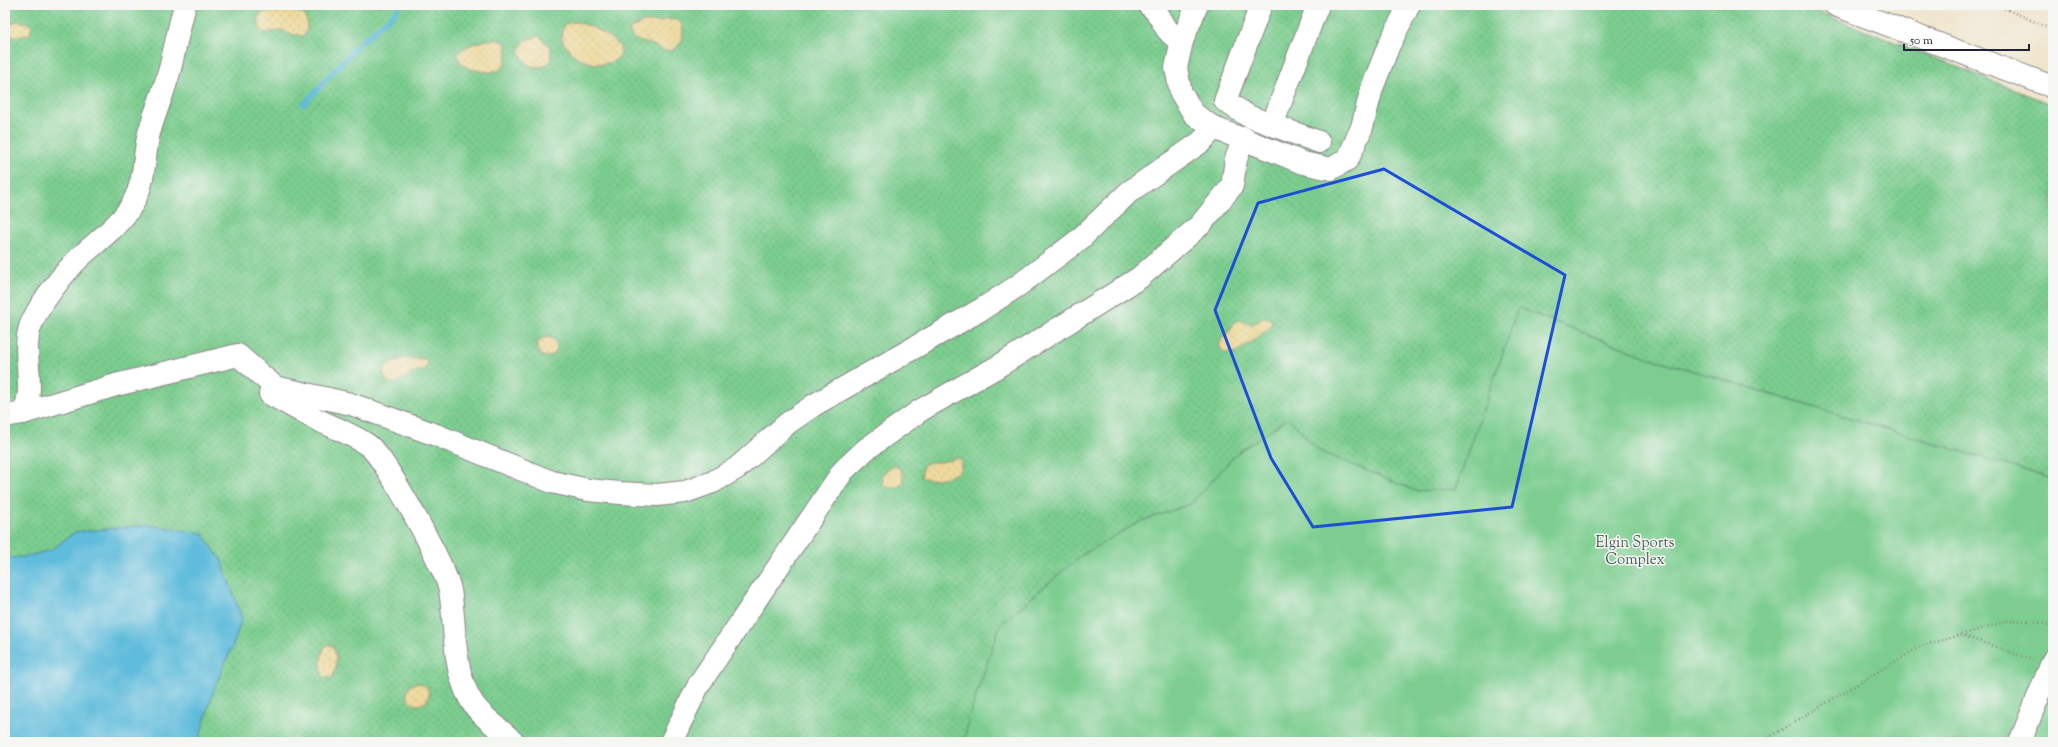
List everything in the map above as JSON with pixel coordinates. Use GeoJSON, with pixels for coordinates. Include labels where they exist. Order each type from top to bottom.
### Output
{"type":"FeatureCollection","features":[{"type":"Feature","properties":{"kind":"street"},"geometry":{"type":"LineString","coordinates":[[14,415],[28,404],[26,355],[30,328],[41,305],[79,258],[110,231],[133,203],[144,176],[144,161],[149,134],[169,70],[185,5]]}},
{"type":"Feature","properties":{"kind":"street"},"geometry":{"type":"LineString","coordinates":[[1149,5],[1154,9],[1168,33],[1182,41]]}},
{"type":"Feature","properties":{"kind":"street"},"geometry":{"type":"LineString","coordinates":[[1198,5],[1182,41],[1176,68],[1181,93],[1194,114],[1214,128],[1244,138],[1303,163],[1331,168],[1348,159],[1362,127],[1372,88],[1389,45],[1409,5]]}},
{"type":"Feature","properties":{"kind":"street"},"geometry":{"type":"LineString","coordinates":[[1261,5],[1225,101],[1248,116],[1319,142]]}},
{"type":"Feature","properties":{"kind":"street"},"geometry":{"type":"LineString","coordinates":[[1272,125],[1318,5]]}},
{"type":"Feature","properties":{"kind":"street"},"geometry":{"type":"LineString","coordinates":[[1835,5],[2053,87]]}},
{"type":"Feature","properties":{"kind":"street"},"geometry":{"type":"LineString","coordinates":[[14,415],[116,385],[238,355],[275,387],[351,404],[436,435],[552,482],[588,490],[620,493],[657,495],[685,492],[713,482],[737,468],[788,423],[814,405],[982,309],[1019,285],[1080,239],[1129,192],[1195,146],[1214,128]]}},
{"type":"Feature","properties":{"kind":"street"},"geometry":{"type":"LineString","coordinates":[[671,742],[699,684],[843,471],[865,450],[908,419],[997,367],[1139,278],[1200,225],[1232,186],[1236,159],[1244,138]]}},
{"type":"Feature","properties":{"kind":"street"},"geometry":{"type":"LineString","coordinates":[[252,368],[254,379],[269,394],[318,420],[349,434],[370,447],[389,471],[440,564],[450,589],[461,677],[470,698],[483,715],[513,742]]}},
{"type":"Feature","properties":{"kind":"street"},"geometry":{"type":"LineString","coordinates":[[28,387],[39,399],[48,405]]}},
{"type":"Feature","properties":{"kind":"street"},"geometry":{"type":"LineString","coordinates":[[2020,742],[2052,663]]}},
{"type":"Feature","properties":{"kind":"path"},"geometry":{"type":"LineString","coordinates":[[1997,5],[2053,30]]}},
{"type":"Feature","properties":{"kind":"path"},"geometry":{"type":"LineString","coordinates":[[1761,742],[1921,646],[2005,621],[2038,621],[2053,627]]}},
{"type":"Feature","properties":{"kind":"path"},"geometry":{"type":"LineString","coordinates":[[1961,635],[2052,663]]}},
{"type":"Feature","properties":{"kind":"highlighted area"},"geometry":{"type":"Polygon","coordinates":[[[1384,169],[1565,275],[1512,507],[1313,527],[1271,458],[1215,310],[1258,203],[1384,169]]]}},
{"type":"Feature","properties":{"kind":"green space"},"geometry":{"type":"Polygon","coordinates":[[[5,5],[1801,5],[2053,105],[2053,479],[1650,358],[1519,308],[1456,489],[1416,491],[1319,451],[1288,418],[1237,453],[1191,504],[1139,522],[1079,557],[1000,625],[969,717],[964,742],[5,742],[5,5]]]}},
{"type":"Feature","properties":{"kind":"green space","name":"Elgin Sports Complex"},"geometry":{"type":"Polygon","coordinates":[[[1518,308],[1650,358],[2053,479],[2053,742],[964,742],[969,717],[1000,625],[1079,557],[1139,522],[1191,504],[1237,453],[1288,418],[1319,451],[1416,491],[1456,489],[1518,308]]]}},
{"type":"Feature","properties":{"kind":"sand"},"geometry":{"type":"Polygon","coordinates":[[[295,11],[304,14],[306,20],[307,28],[303,36],[289,34],[282,30],[265,33],[260,30],[258,17],[263,12],[295,11]]]}},
{"type":"Feature","properties":{"kind":"sand"},"geometry":{"type":"Polygon","coordinates":[[[667,19],[677,20],[682,24],[683,29],[680,44],[673,50],[662,50],[653,45],[634,39],[630,34],[629,30],[643,22],[660,22],[667,19]]]}},
{"type":"Feature","properties":{"kind":"sand"},"geometry":{"type":"Polygon","coordinates":[[[18,21],[28,23],[32,27],[30,34],[18,37],[11,35],[7,26],[18,21]]]}},
{"type":"Feature","properties":{"kind":"sand"},"geometry":{"type":"Polygon","coordinates":[[[576,22],[594,28],[611,38],[620,47],[621,55],[611,62],[600,64],[588,62],[577,57],[568,50],[563,41],[562,32],[567,23],[576,22]]]}},
{"type":"Feature","properties":{"kind":"sand"},"geometry":{"type":"Polygon","coordinates":[[[539,36],[550,47],[552,59],[545,66],[535,67],[523,59],[519,50],[525,40],[539,36]]]}},
{"type":"Feature","properties":{"kind":"sand"},"geometry":{"type":"Polygon","coordinates":[[[496,39],[505,42],[507,56],[504,66],[500,70],[489,72],[471,69],[463,65],[459,60],[458,54],[470,45],[496,39]]]}},
{"type":"Feature","properties":{"kind":"sand"},"geometry":{"type":"Polygon","coordinates":[[[1265,317],[1272,320],[1271,326],[1253,341],[1231,354],[1225,353],[1221,349],[1221,340],[1236,321],[1240,320],[1251,325],[1265,317]]]}},
{"type":"Feature","properties":{"kind":"sand"},"geometry":{"type":"Polygon","coordinates":[[[547,337],[554,340],[557,347],[554,354],[547,357],[540,354],[537,347],[540,340],[547,337]]]}},
{"type":"Feature","properties":{"kind":"sand"},"geometry":{"type":"Polygon","coordinates":[[[405,358],[424,359],[428,363],[427,366],[421,371],[413,373],[395,383],[387,382],[383,370],[392,362],[405,358]]]}},
{"type":"Feature","properties":{"kind":"sand"},"geometry":{"type":"Polygon","coordinates":[[[958,458],[961,460],[961,470],[958,473],[948,477],[936,479],[921,477],[923,465],[930,462],[941,462],[958,458]]]}},
{"type":"Feature","properties":{"kind":"sand"},"geometry":{"type":"Polygon","coordinates":[[[895,466],[901,470],[904,481],[898,487],[883,485],[882,475],[889,468],[895,466]]]}},
{"type":"Feature","properties":{"kind":"sand"},"geometry":{"type":"Polygon","coordinates":[[[327,645],[333,646],[336,658],[335,671],[331,678],[323,677],[321,670],[322,655],[327,645]]]}},
{"type":"Feature","properties":{"kind":"sand"},"geometry":{"type":"Polygon","coordinates":[[[418,683],[426,686],[429,694],[426,702],[418,705],[410,702],[407,694],[410,686],[418,683]]]}},
{"type":"Feature","properties":{"kind":"water"},"geometry":{"type":"Polygon","coordinates":[[[149,525],[202,533],[222,561],[242,618],[234,643],[214,689],[198,742],[5,742],[5,558],[24,557],[51,550],[75,532],[149,525]]]}},
{"type":"Feature","properties":{"kind":"waterway"},"geometry":{"type":"LineString","coordinates":[[303,105],[359,44],[397,11],[399,5]]}}]}
